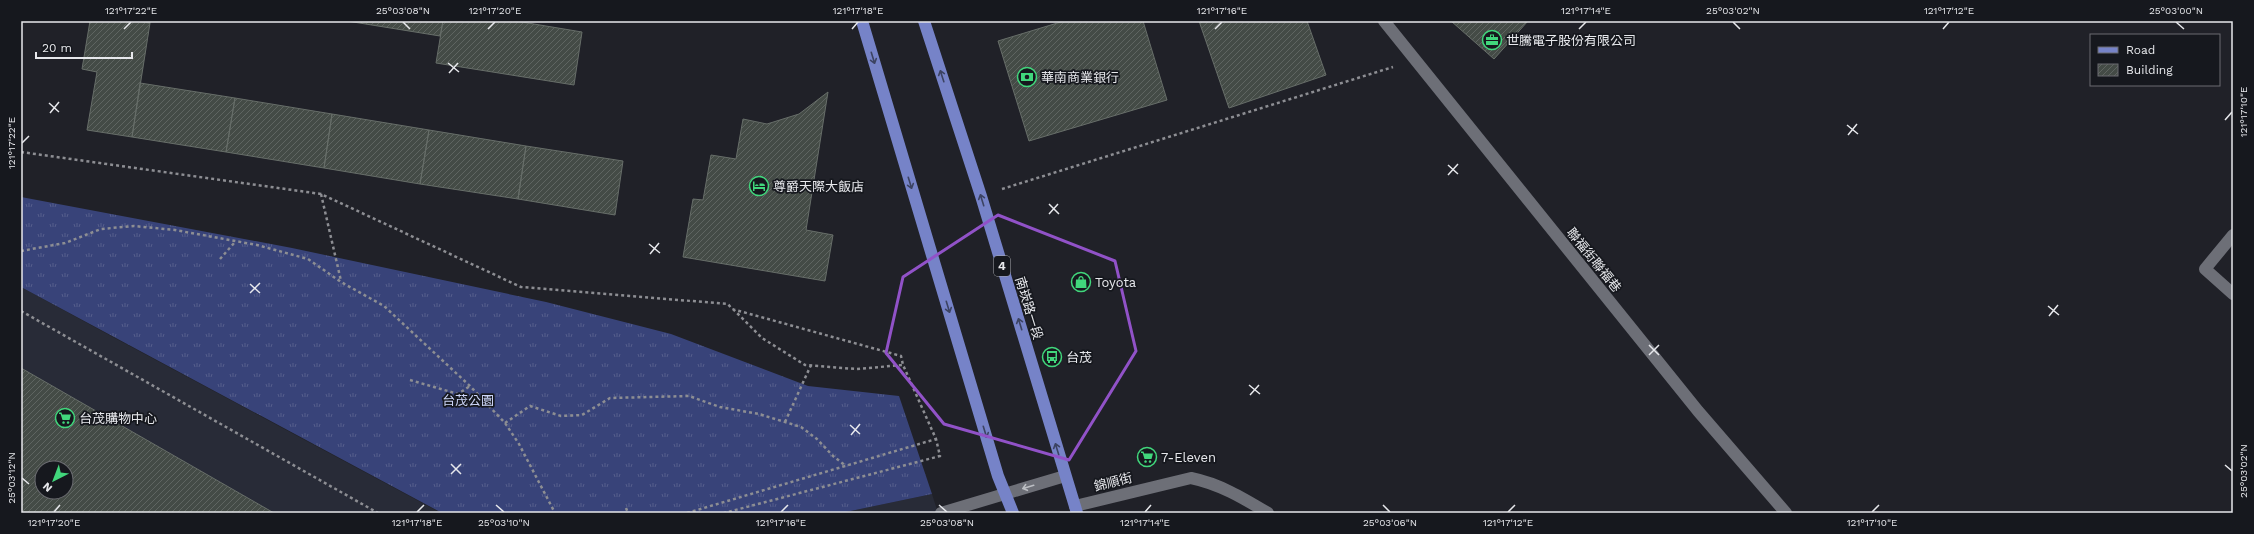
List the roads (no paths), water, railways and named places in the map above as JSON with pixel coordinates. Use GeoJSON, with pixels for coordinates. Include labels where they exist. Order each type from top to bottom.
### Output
{"type":"FeatureCollection","features":[{"type":"Feature","properties":{"kind":"main road"},"geometry":{"type":"LineString","coordinates":[[862,21],[1005,494],[1013,513]]}},
{"type":"Feature","properties":{"kind":"main road","name":"南崁路一段"},"geometry":{"type":"LineString","coordinates":[[924,21],[981,196],[1076,510]]}},
{"type":"Feature","properties":{"kind":"street","name":"聯福街聯福巷"},"geometry":{"type":"LineString","coordinates":[[1384,21],[1698,411],[1786,513]]}},
{"type":"Feature","properties":{"kind":"street"},"geometry":{"type":"LineString","coordinates":[[2233,235],[2206,269],[2233,294]]}},
{"type":"Feature","properties":{"kind":"street"},"geometry":{"type":"LineString","coordinates":[[941,513],[1065,476]]}},
{"type":"Feature","properties":{"kind":"street","name":"錦順街"},"geometry":{"type":"LineString","coordinates":[[1076,510],[1191,478],[1208,481],[1229,490],[1268,513]]}},
{"type":"Feature","properties":{"kind":"place","name":"世騰電子股份有限公司"},"geometry":{"type":"Point","coordinates":[1492,40]}},
{"type":"Feature","properties":{"kind":"place","name":"華南商業銀行"},"geometry":{"type":"Point","coordinates":[1027,77]}},
{"type":"Feature","properties":{"kind":"place","name":"尊爵天際大飯店"},"geometry":{"type":"Point","coordinates":[759,186]}},
{"type":"Feature","properties":{"kind":"place","name":"Toyota"},"geometry":{"type":"Point","coordinates":[1081,282]}},
{"type":"Feature","properties":{"kind":"place","name":"台茂"},"geometry":{"type":"Point","coordinates":[1052,357]}},
{"type":"Feature","properties":{"kind":"place","name":"台茂購物中心"},"geometry":{"type":"Point","coordinates":[65,418]}},
{"type":"Feature","properties":{"kind":"place","name":"7-Eleven"},"geometry":{"type":"Point","coordinates":[1147,457]}},
{"type":"Feature","properties":{"kind":"park label","name":"台茂公園"},"geometry":{"type":"Point","coordinates":[468,400]}}]}
